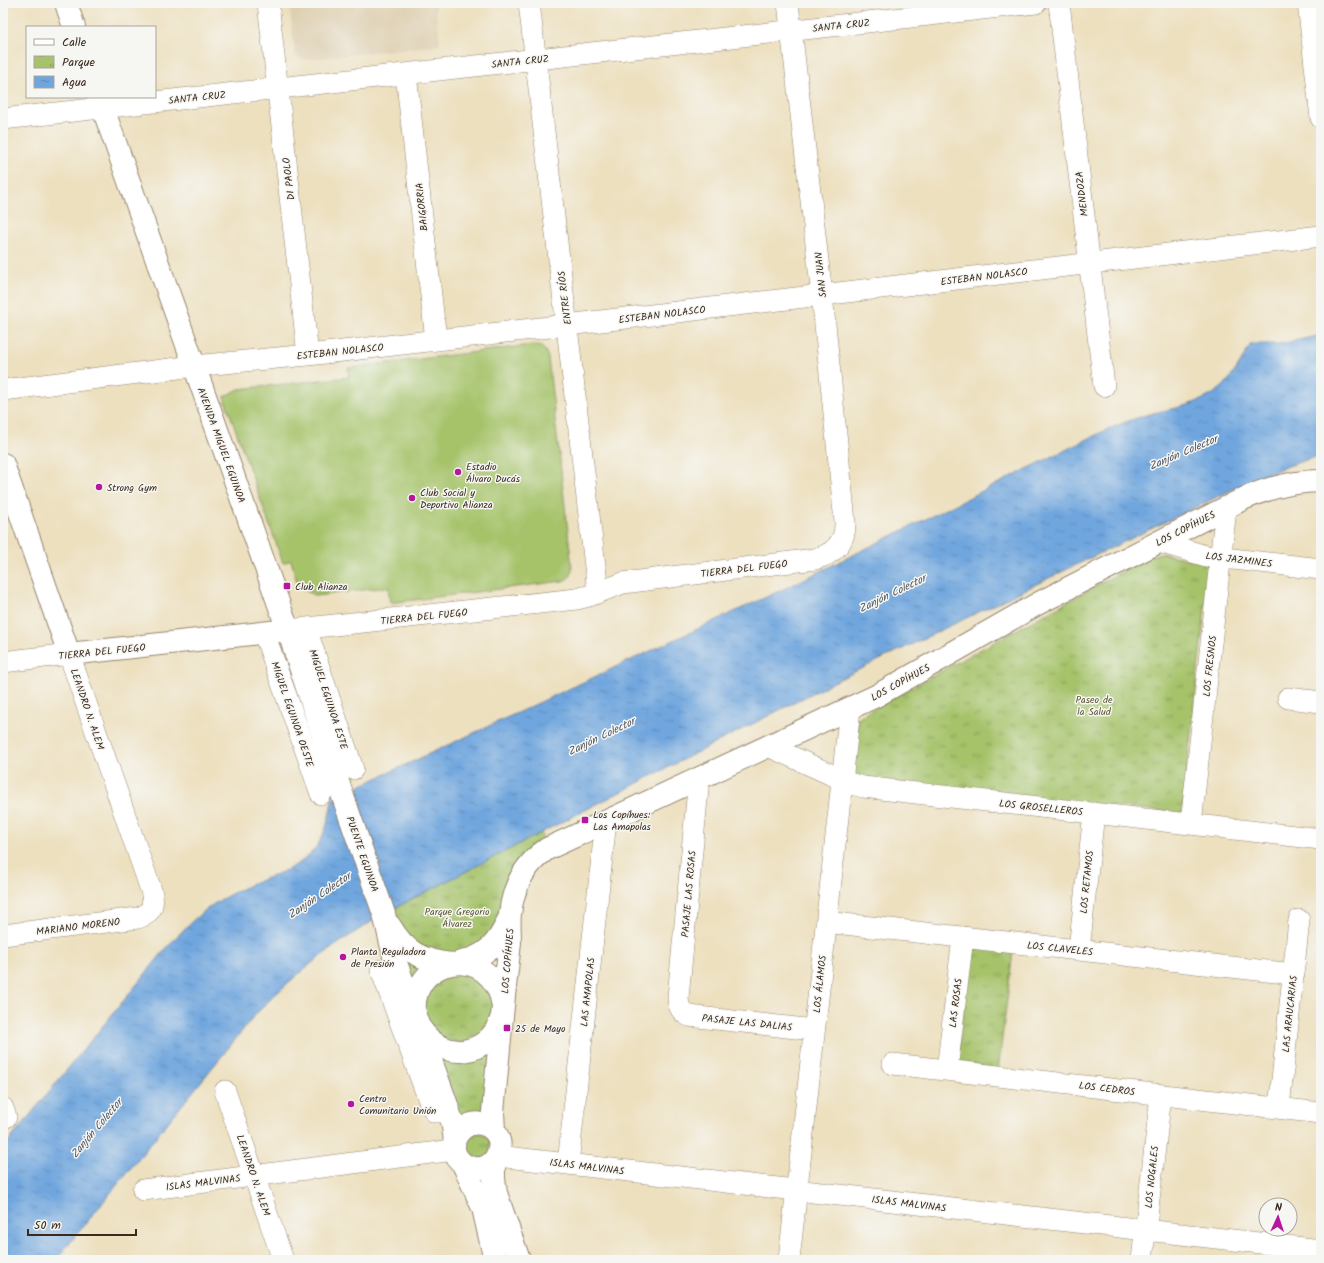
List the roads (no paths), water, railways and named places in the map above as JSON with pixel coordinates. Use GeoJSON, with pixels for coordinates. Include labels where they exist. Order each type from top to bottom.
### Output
{"type":"FeatureCollection","features":[{"type":"Feature","properties":{"kind":"main road"},"geometry":{"type":"LineString","coordinates":[[66,3],[74,26]]}},
{"type":"Feature","properties":{"kind":"main road","name":"AVENIDA MIGUEL EGUINOA"},"geometry":{"type":"LineString","coordinates":[[101,102],[194,366],[297,629],[332,794]]}},
{"type":"Feature","properties":{"kind":"main road","name":"LEANDRO N. ALEM"},"geometry":{"type":"LineString","coordinates":[[3,464],[69,654]]}},
{"type":"Feature","properties":{"kind":"main road","name":"LOS COPÍHUES"},"geometry":{"type":"LineString","coordinates":[[455,964],[474,959],[492,947],[503,932],[510,915],[517,886],[523,873],[532,861],[553,845],[850,709],[888,690],[1039,603],[1253,495],[1274,488],[1303,482],[1321,481]]}},
{"type":"Feature","properties":{"kind":"main road","name":"TIERRA DEL FUEGO"},"geometry":{"type":"LineString","coordinates":[[69,654],[297,629]]}},
{"type":"Feature","properties":{"kind":"main road","name":"PUENTE EGUINOA"},"geometry":{"type":"LineString","coordinates":[[332,794],[384,914]]}},
{"type":"Feature","properties":{"kind":"main road"},"geometry":{"type":"LineString","coordinates":[[384,914],[397,938],[409,950],[431,961],[476,967],[492,978],[498,988],[503,1010],[493,1112],[494,1131]]}},
{"type":"Feature","properties":{"kind":"main road"},"geometry":{"type":"LineString","coordinates":[[384,914],[393,953],[449,1112],[458,1151],[483,1208],[495,1260]]}},
{"type":"Feature","properties":{"kind":"main road","name":"LOS COPÍHUES"},"geometry":{"type":"LineString","coordinates":[[503,1010],[510,939],[510,915]]}},
{"type":"Feature","properties":{"kind":"main road"},"geometry":{"type":"LineString","coordinates":[[455,964],[435,970],[422,982],[416,999],[417,1020],[424,1034],[433,1043],[445,1049],[457,1051],[476,1048],[488,1041],[499,1025],[503,1010]]}},
{"type":"Feature","properties":{"kind":"main road"},"geometry":{"type":"LineString","coordinates":[[496,1158],[490,1164],[479,1168],[474,1168],[458,1151],[458,1134],[465,1127],[475,1123],[485,1125],[497,1135],[500,1146],[496,1158],[494,1179],[496,1193],[519,1260]]}},
{"type":"Feature","properties":{"kind":"street","name":"DI PAOLO"},"geometry":{"type":"LineString","coordinates":[[268,3],[308,355]]}},
{"type":"Feature","properties":{"kind":"street","name":"ENTRE RÍOS"},"geometry":{"type":"LineString","coordinates":[[529,3],[598,592]]}},
{"type":"Feature","properties":{"kind":"street","name":"SAN JUAN"},"geometry":{"type":"LineString","coordinates":[[788,3],[822,296],[846,522],[844,534],[839,546]]}},
{"type":"Feature","properties":{"kind":"street","name":"SANTA CRUZ"},"geometry":{"type":"LineString","coordinates":[[156,98],[277,88],[1036,3]]}},
{"type":"Feature","properties":{"kind":"street","name":"MENDOZA"},"geometry":{"type":"LineString","coordinates":[[1059,3],[1104,386]]}},
{"type":"Feature","properties":{"kind":"street"},"geometry":{"type":"LineString","coordinates":[[1308,3],[1321,118]]}},
{"type":"Feature","properties":{"kind":"street","name":"BAIGORRIA"},"geometry":{"type":"LineString","coordinates":[[406,74],[436,340]]}},
{"type":"Feature","properties":{"kind":"street","name":"SANTA CRUZ"},"geometry":{"type":"LineString","coordinates":[[3,119],[101,102],[151,98]]}},
{"type":"Feature","properties":{"kind":"street","name":"ESTEBAN NOLASCO"},"geometry":{"type":"LineString","coordinates":[[3,390],[194,366],[308,355],[822,296],[1321,236]]}},
{"type":"Feature","properties":{"kind":"street","name":"LOS FRESNOS"},"geometry":{"type":"LineString","coordinates":[[1191,824],[1226,508]]}},
{"type":"Feature","properties":{"kind":"street","name":"LOS JAZMINES"},"geometry":{"type":"LineString","coordinates":[[1159,542],[1220,558],[1321,569]]}},
{"type":"Feature","properties":{"kind":"street","name":"TIERRA DEL FUEGO"},"geometry":{"type":"LineString","coordinates":[[297,629],[570,600],[584,597],[623,583],[815,559],[828,554],[839,546]]}},
{"type":"Feature","properties":{"kind":"street","name":"MIGUEL EGUINOA ESTE"},"geometry":{"type":"LineString","coordinates":[[297,629],[353,769]]}},
{"type":"Feature","properties":{"kind":"street","name":"MIGUEL EGUINOA OESTE"},"geometry":{"type":"LineString","coordinates":[[264,633],[332,794]]}},
{"type":"Feature","properties":{"kind":"street","name":"TIERRA DEL FUEGO"},"geometry":{"type":"LineString","coordinates":[[3,662],[69,654]]}},
{"type":"Feature","properties":{"kind":"street","name":"LEANDRO N. ALEM"},"geometry":{"type":"LineString","coordinates":[[69,654],[152,890],[153,900],[150,910]]}},
{"type":"Feature","properties":{"kind":"street"},"geometry":{"type":"LineString","coordinates":[[1288,698],[1321,702]]}},
{"type":"Feature","properties":{"kind":"street","name":"LOS ÁLAMOS"},"geometry":{"type":"LineString","coordinates":[[789,1260],[850,709]]}},
{"type":"Feature","properties":{"kind":"street","name":"LOS GROSELLEROS"},"geometry":{"type":"LineString","coordinates":[[768,746],[842,780],[857,785],[874,788],[1321,839]]}},
{"type":"Feature","properties":{"kind":"street","name":"PASAJE LAS ROSAS"},"geometry":{"type":"LineString","coordinates":[[681,1010],[678,997],[699,778]]}},
{"type":"Feature","properties":{"kind":"street","name":"LOS RETAMOS"},"geometry":{"type":"LineString","coordinates":[[1079,950],[1094,813]]}},
{"type":"Feature","properties":{"kind":"street","name":"LAS AMAPOLAS"},"geometry":{"type":"LineString","coordinates":[[568,1164],[606,821]]}},
{"type":"Feature","properties":{"kind":"street","name":"MARIANO MORENO"},"geometry":{"type":"LineString","coordinates":[[3,935],[132,920],[143,916],[150,910]]}},
{"type":"Feature","properties":{"kind":"street","name":"LAS ARAUCARIAS"},"geometry":{"type":"LineString","coordinates":[[1279,1108],[1300,920]]}},
{"type":"Feature","properties":{"kind":"street","name":"LOS CLAVELES"},"geometry":{"type":"LineString","coordinates":[[826,922],[1294,974]]}},
{"type":"Feature","properties":{"kind":"street","name":"LAS ROSAS"},"geometry":{"type":"LineString","coordinates":[[947,1070],[963,937]]}},
{"type":"Feature","properties":{"kind":"street"},"geometry":{"type":"LineString","coordinates":[[381,970],[431,1106],[435,1112],[449,1112]]}},
{"type":"Feature","properties":{"kind":"street","name":"PASAJE LAS DALIAS"},"geometry":{"type":"LineString","coordinates":[[681,1010],[684,1014],[695,1016],[814,1030]]}},
{"type":"Feature","properties":{"kind":"street","name":"LOS CEDROS"},"geometry":{"type":"LineString","coordinates":[[893,1064],[1321,1113]]}},
{"type":"Feature","properties":{"kind":"street","name":"LEANDRO N. ALEM"},"geometry":{"type":"LineString","coordinates":[[225,1091],[283,1260]]}},
{"type":"Feature","properties":{"kind":"street","name":"LOS NOGALES"},"geometry":{"type":"LineString","coordinates":[[1142,1260],[1160,1095]]}},
{"type":"Feature","properties":{"kind":"street","name":"ISLAS MALVINAS"},"geometry":{"type":"LineString","coordinates":[[143,1190],[458,1151]]}},
{"type":"Feature","properties":{"kind":"street","name":"ISLAS MALVINAS"},"geometry":{"type":"LineString","coordinates":[[496,1158],[568,1164],[1321,1250]]}},
{"type":"Feature","properties":{"kind":"water","name":"Zanjón Colector"},"geometry":{"type":"Polygon","coordinates":[[[1321,335],[1321,455],[1285,467],[1246,483],[840,679],[393,909],[356,931],[321,956],[287,984],[256,1014],[56,1260],[3,1260],[3,1148],[179,934],[203,912],[221,900],[250,885],[284,871],[310,854],[320,841],[327,823],[332,799],[792,585],[1106,430],[1131,420],[1194,403],[1212,395],[1229,380],[1251,344],[1280,344],[1321,335]]]}},
{"type":"Feature","properties":{"kind":"place","name":"Estadio Álvaro Ducás"},"geometry":{"type":"Point","coordinates":[458,472]}},
{"type":"Feature","properties":{"kind":"place","name":"Strong Gym"},"geometry":{"type":"Point","coordinates":[99,487]}},
{"type":"Feature","properties":{"kind":"place","name":"Club Social y Deportivo Alianza"},"geometry":{"type":"Point","coordinates":[412,498]}},
{"type":"Feature","properties":{"kind":"place","name":"Club Alianza"},"geometry":{"type":"Point","coordinates":[287,586]}},
{"type":"Feature","properties":{"kind":"place","name":"Los Copíhues: Las Amapolas"},"geometry":{"type":"Point","coordinates":[585,820]}},
{"type":"Feature","properties":{"kind":"place","name":"Planta Reguladora de Presión"},"geometry":{"type":"Point","coordinates":[343,957]}},
{"type":"Feature","properties":{"kind":"place","name":"25 de Mayo"},"geometry":{"type":"Point","coordinates":[507,1028]}},
{"type":"Feature","properties":{"kind":"place","name":"Centro Comunitario Unión"},"geometry":{"type":"Point","coordinates":[351,1104]}},
{"type":"Feature","properties":{"kind":"park label","name":"Paseo de la Salud"},"geometry":{"type":"Point","coordinates":[1094,704]}},
{"type":"Feature","properties":{"kind":"park label","name":"Parque Gregorio Álvarez"},"geometry":{"type":"Point","coordinates":[457,916]}}]}
